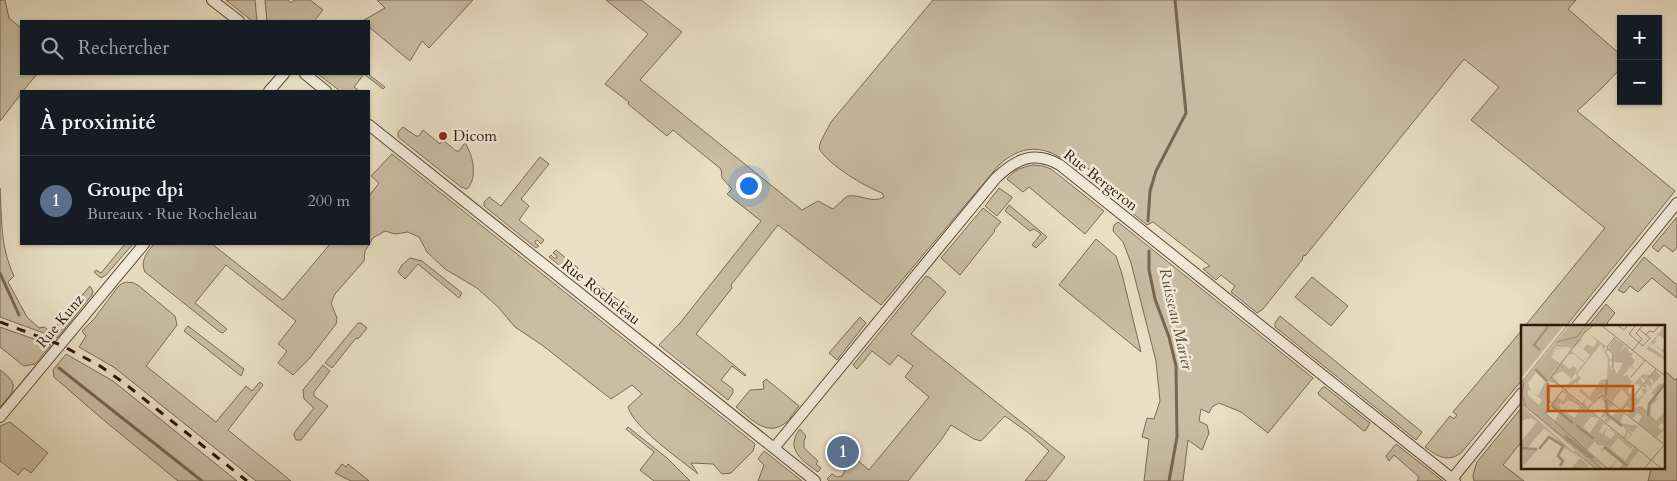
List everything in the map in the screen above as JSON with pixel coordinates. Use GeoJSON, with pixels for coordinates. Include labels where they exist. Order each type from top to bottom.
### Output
{"type":"FeatureCollection","features":[{"type":"Feature","properties":{"kind":"street"},"geometry":{"type":"LineString","coordinates":[[212,0],[238,20]]}},
{"type":"Feature","properties":{"kind":"street"},"geometry":{"type":"LineString","coordinates":[[270,90],[283,75]]}},
{"type":"Feature","properties":{"kind":"street"},"geometry":{"type":"LineString","coordinates":[[306,75],[325,90]]}},
{"type":"Feature","properties":{"kind":"street","name":"Rue Rocheleau"},"geometry":{"type":"LineString","coordinates":[[370,126],[815,481]]}},
{"type":"Feature","properties":{"kind":"street","name":"Rue Bergeron"},"geometry":{"type":"LineString","coordinates":[[774,448],[996,178],[1010,165],[1018,161],[1025,158],[1041,157],[1060,165],[1454,480]]}},
{"type":"Feature","properties":{"kind":"street"},"geometry":{"type":"LineString","coordinates":[[1578,325],[1677,203]]}},
{"type":"Feature","properties":{"kind":"street","name":"Rue Kunz"},"geometry":{"type":"LineString","coordinates":[[0,417],[143,245]]}},
{"type":"Feature","properties":{"kind":"street"},"geometry":{"type":"LineString","coordinates":[[1454,480],[1521,394]]}},
{"type":"Feature","properties":{"kind":"shaded area"},"geometry":{"type":"Polygon","coordinates":[[[0,0],[5,0],[9,18],[20,27],[20,75],[36,75],[24,90],[20,90],[20,95],[0,121],[0,0]]]}},
{"type":"Feature","properties":{"kind":"shaded area"},"geometry":{"type":"Polygon","coordinates":[[[226,0],[255,0],[257,20],[251,20],[226,0]]]}},
{"type":"Feature","properties":{"kind":"shaded area"},"geometry":{"type":"Polygon","coordinates":[[[265,0],[288,0],[291,3],[294,0],[310,0],[323,10],[315,20],[267,20],[265,0]]]}},
{"type":"Feature","properties":{"kind":"shaded area"},"geometry":{"type":"Polygon","coordinates":[[[377,0],[473,0],[429,48],[422,41],[410,61],[370,28],[370,20],[364,20],[385,8],[377,0]]]}},
{"type":"Feature","properties":{"kind":"shaded area"},"geometry":{"type":"Polygon","coordinates":[[[606,0],[641,0],[682,32],[640,80],[802,210],[818,201],[833,209],[848,196],[875,200],[884,197],[882,193],[838,168],[819,148],[831,122],[933,0],[1576,0],[1568,9],[1617,52],[1617,72],[1577,111],[1675,191],[1567,325],[1526,325],[1605,228],[1471,120],[1499,87],[1464,59],[1306,255],[1303,256],[1302,260],[1263,309],[1257,313],[1231,292],[1235,286],[1221,275],[1216,280],[1203,269],[1210,266],[1153,222],[1147,225],[1126,208],[1128,204],[1125,197],[1082,164],[1077,170],[1058,156],[1048,152],[1029,150],[1019,152],[999,165],[881,305],[778,225],[696,334],[746,375],[732,366],[721,380],[733,389],[733,393],[728,400],[659,345],[680,323],[761,221],[727,194],[732,189],[722,178],[721,169],[673,130],[667,136],[628,104],[629,102],[605,84],[648,34],[606,0]]]}},
{"type":"Feature","properties":{"kind":"shaded area"},"geometry":{"type":"Polygon","coordinates":[[[319,75],[363,75],[354,87],[358,90],[339,90],[319,75]]]}},
{"type":"Feature","properties":{"kind":"shaded area"},"geometry":{"type":"Polygon","coordinates":[[[365,75],[369,75],[385,87],[383,89],[365,75]]]}},
{"type":"Feature","properties":{"kind":"shaded area"},"geometry":{"type":"Polygon","coordinates":[[[403,127],[416,136],[419,136],[423,130],[440,144],[443,140],[456,151],[459,151],[465,143],[473,166],[472,179],[467,189],[461,187],[398,137],[398,132],[403,127]]]}},
{"type":"Feature","properties":{"kind":"shaded area"},"geometry":{"type":"Polygon","coordinates":[[[392,154],[755,444],[753,451],[731,473],[722,474],[713,464],[691,463],[698,474],[648,433],[632,415],[628,407],[642,394],[632,385],[611,399],[542,345],[515,327],[498,307],[477,288],[445,269],[427,252],[419,237],[408,232],[395,234],[385,231],[373,238],[370,243],[370,195],[379,183],[371,176],[392,154]]]}},
{"type":"Feature","properties":{"kind":"shaded area"},"geometry":{"type":"Polygon","coordinates":[[[540,157],[549,164],[521,199],[529,206],[519,220],[544,240],[541,244],[537,240],[535,241],[539,246],[536,248],[484,206],[484,202],[489,197],[501,206],[540,157]]]}},
{"type":"Feature","properties":{"kind":"shaded area"},"geometry":{"type":"Polygon","coordinates":[[[1033,165],[1051,169],[1104,211],[1085,234],[1029,187],[1023,192],[1007,179],[1018,169],[1033,165]]]}},
{"type":"Feature","properties":{"kind":"shaded area"},"geometry":{"type":"Polygon","coordinates":[[[0,188],[4,243],[9,265],[14,276],[8,282],[27,317],[39,328],[44,327],[51,332],[90,286],[93,291],[92,295],[57,338],[0,317],[0,188]]]}},
{"type":"Feature","properties":{"kind":"shaded area"},"geometry":{"type":"Polygon","coordinates":[[[999,188],[1012,198],[997,216],[985,206],[999,188]]]}},
{"type":"Feature","properties":{"kind":"shaded area"},"geometry":{"type":"Polygon","coordinates":[[[1009,205],[1047,237],[1036,248],[1032,245],[1041,234],[1034,229],[1030,231],[1005,211],[1009,205]]]}},
{"type":"Feature","properties":{"kind":"shaded area"},"geometry":{"type":"Polygon","coordinates":[[[983,208],[1001,222],[960,275],[941,258],[983,208]]]}},
{"type":"Feature","properties":{"kind":"shaded area"},"geometry":{"type":"Polygon","coordinates":[[[1677,217],[1677,247],[1673,252],[1664,245],[1658,252],[1652,247],[1677,217]]]}},
{"type":"Feature","properties":{"kind":"shaded area"},"geometry":{"type":"Polygon","coordinates":[[[1118,222],[1313,378],[1268,433],[1241,412],[1219,403],[1212,407],[1209,413],[1201,409],[1199,421],[1207,425],[1209,433],[1202,450],[1188,440],[1183,481],[1144,481],[1149,439],[1142,437],[1147,418],[1154,419],[1160,401],[1156,361],[1131,263],[1123,242],[1113,231],[1114,225],[1118,222]]]}},
{"type":"Feature","properties":{"kind":"shaded area"},"geometry":{"type":"Polygon","coordinates":[[[1096,239],[1116,256],[1141,352],[1059,285],[1096,239]]]}},
{"type":"Feature","properties":{"kind":"shaded area"},"geometry":{"type":"Polygon","coordinates":[[[124,245],[132,245],[106,275],[101,278],[94,272],[96,270],[101,273],[124,245]]]}},
{"type":"Feature","properties":{"kind":"shaded area"},"geometry":{"type":"Polygon","coordinates":[[[153,245],[213,245],[283,300],[329,245],[369,245],[365,251],[364,261],[335,294],[331,303],[337,318],[336,324],[309,359],[293,375],[278,363],[287,351],[278,344],[296,321],[226,265],[195,303],[227,329],[223,333],[145,272],[144,260],[153,245]]]}},
{"type":"Feature","properties":{"kind":"shaded area"},"geometry":{"type":"Polygon","coordinates":[[[556,250],[578,268],[577,270],[572,265],[568,266],[568,271],[573,272],[573,276],[549,257],[551,255],[557,258],[553,253],[556,250]]]}},
{"type":"Feature","properties":{"kind":"shaded area"},"geometry":{"type":"Polygon","coordinates":[[[1644,257],[1677,285],[1677,298],[1652,278],[1638,292],[1630,286],[1624,293],[1618,290],[1644,257]]]}},
{"type":"Feature","properties":{"kind":"shaded area"},"geometry":{"type":"Polygon","coordinates":[[[410,258],[422,261],[462,293],[459,298],[418,264],[405,279],[398,272],[402,265],[410,258]]]}},
{"type":"Feature","properties":{"kind":"shaded area"},"geometry":{"type":"Polygon","coordinates":[[[926,276],[946,292],[911,334],[1065,457],[1046,481],[1025,481],[1049,451],[1005,416],[981,441],[974,439],[951,425],[908,481],[829,481],[827,479],[832,474],[837,477],[842,476],[848,465],[840,458],[842,456],[854,465],[856,459],[869,470],[929,397],[905,377],[913,366],[898,355],[890,365],[872,351],[857,369],[853,365],[926,276]]]}},
{"type":"Feature","properties":{"kind":"shaded area"},"geometry":{"type":"Polygon","coordinates":[[[1312,277],[1348,306],[1331,326],[1295,297],[1312,277]]]}},
{"type":"Feature","properties":{"kind":"shaded area"},"geometry":{"type":"Polygon","coordinates":[[[126,282],[139,286],[175,316],[177,325],[146,366],[216,422],[246,386],[252,391],[260,382],[263,385],[228,430],[291,481],[256,481],[115,368],[79,347],[86,336],[82,331],[94,319],[117,288],[126,282]]]}},
{"type":"Feature","properties":{"kind":"shaded area"},"geometry":{"type":"Polygon","coordinates":[[[595,283],[628,307],[628,312],[625,308],[621,311],[622,314],[628,316],[626,319],[590,290],[593,288],[596,293],[600,293],[601,290],[595,286],[595,283]]]}},
{"type":"Feature","properties":{"kind":"shaded area"},"geometry":{"type":"Polygon","coordinates":[[[1606,304],[1615,313],[1607,323],[1609,325],[1589,325],[1606,304]]]}},
{"type":"Feature","properties":{"kind":"shaded area"},"geometry":{"type":"Polygon","coordinates":[[[1280,316],[1422,432],[1416,440],[1275,327],[1275,323],[1280,316]]]}},
{"type":"Feature","properties":{"kind":"shaded area"},"geometry":{"type":"Polygon","coordinates":[[[860,317],[866,323],[837,360],[829,353],[860,317]]]}},
{"type":"Feature","properties":{"kind":"shaded area"},"geometry":{"type":"Polygon","coordinates":[[[358,323],[367,328],[358,339],[356,338],[332,368],[325,363],[358,323]]]}},
{"type":"Feature","properties":{"kind":"shaded area"},"geometry":{"type":"Polygon","coordinates":[[[188,326],[244,369],[241,376],[184,331],[188,326]]]}},
{"type":"Feature","properties":{"kind":"shaded area"},"geometry":{"type":"Polygon","coordinates":[[[0,327],[51,345],[35,364],[24,366],[0,347],[0,327]]]}},
{"type":"Feature","properties":{"kind":"shaded area"},"geometry":{"type":"Polygon","coordinates":[[[1521,331],[1521,381],[1461,453],[1447,458],[1425,447],[1450,416],[1454,419],[1457,415],[1453,412],[1521,331]]]}},
{"type":"Feature","properties":{"kind":"shaded area"},"geometry":{"type":"Polygon","coordinates":[[[66,354],[113,381],[237,481],[178,481],[54,377],[53,370],[66,354]]]}},
{"type":"Feature","properties":{"kind":"shaded area"},"geometry":{"type":"Polygon","coordinates":[[[323,365],[330,371],[314,392],[314,396],[328,406],[301,440],[296,440],[294,433],[314,408],[304,399],[303,390],[323,365]]]}},
{"type":"Feature","properties":{"kind":"shaded area"},"geometry":{"type":"Polygon","coordinates":[[[0,370],[11,380],[13,388],[9,397],[0,407],[0,370]]]}},
{"type":"Feature","properties":{"kind":"shaded area"},"geometry":{"type":"Polygon","coordinates":[[[1664,370],[1675,380],[1677,378],[1677,481],[1648,481],[1651,469],[1650,468],[1664,468],[1664,370]]]}},
{"type":"Feature","properties":{"kind":"shaded area"},"geometry":{"type":"Polygon","coordinates":[[[766,379],[799,406],[784,424],[771,428],[758,424],[736,407],[750,390],[764,389],[763,382],[766,379]]]}},
{"type":"Feature","properties":{"kind":"shaded area"},"geometry":{"type":"Polygon","coordinates":[[[1323,387],[1370,423],[1366,430],[1364,431],[1319,395],[1318,393],[1323,387]]]}},
{"type":"Feature","properties":{"kind":"shaded area"},"geometry":{"type":"Polygon","coordinates":[[[1521,408],[1521,442],[1503,465],[1524,481],[1474,481],[1473,475],[1477,462],[1521,408]]]}},
{"type":"Feature","properties":{"kind":"shaded area"},"geometry":{"type":"Polygon","coordinates":[[[10,422],[48,453],[31,473],[24,468],[18,475],[0,461],[0,426],[10,422]]]}},
{"type":"Feature","properties":{"kind":"shaded area"},"geometry":{"type":"Polygon","coordinates":[[[628,427],[667,458],[690,481],[654,481],[640,470],[654,452],[626,429],[628,427]]]}},
{"type":"Feature","properties":{"kind":"shaded area"},"geometry":{"type":"Polygon","coordinates":[[[800,429],[806,436],[804,448],[818,461],[816,464],[821,468],[818,472],[797,454],[794,443],[800,429]]]}},
{"type":"Feature","properties":{"kind":"shaded area"},"geometry":{"type":"Polygon","coordinates":[[[1396,444],[1443,481],[1417,481],[1419,477],[1394,455],[1389,461],[1386,456],[1396,444]]]}},
{"type":"Feature","properties":{"kind":"shaded area"},"geometry":{"type":"Polygon","coordinates":[[[764,451],[802,481],[758,481],[764,465],[758,459],[764,451]]]}},
{"type":"Feature","properties":{"kind":"shaded area"},"geometry":{"type":"Polygon","coordinates":[[[342,464],[346,467],[348,464],[369,481],[351,481],[335,473],[342,464]]]}},
{"type":"Feature","properties":{"kind":"waterway","name":"Ruisseau Marier"},"geometry":{"type":"LineString","coordinates":[[1148,221],[1150,191],[1156,171],[1186,113],[1175,0]]}},
{"type":"Feature","properties":{"kind":"waterway","name":"Ruisseau Marier"},"geometry":{"type":"LineString","coordinates":[[1149,251],[1149,270],[1155,299],[1169,337],[1176,366],[1177,437],[1169,481]]}},
{"type":"Feature","properties":{"kind":"waterway"},"geometry":{"type":"LineString","coordinates":[[0,273],[19,315]]}},
{"type":"Feature","properties":{"kind":"waterway"},"geometry":{"type":"LineString","coordinates":[[59,368],[202,481]]}},
{"type":"Feature","properties":{"kind":"railway"},"geometry":{"type":"LineString","coordinates":[[0,322],[61,345],[100,366],[247,481]]}},
{"type":"Feature","properties":{"kind":"place","name":"Dicom"},"geometry":{"type":"Point","coordinates":[443,136]}},
{"type":"Feature","properties":{"kind":"place","name":"Groupe dpi"},"geometry":{"type":"Point","coordinates":[843,452]}}]}
